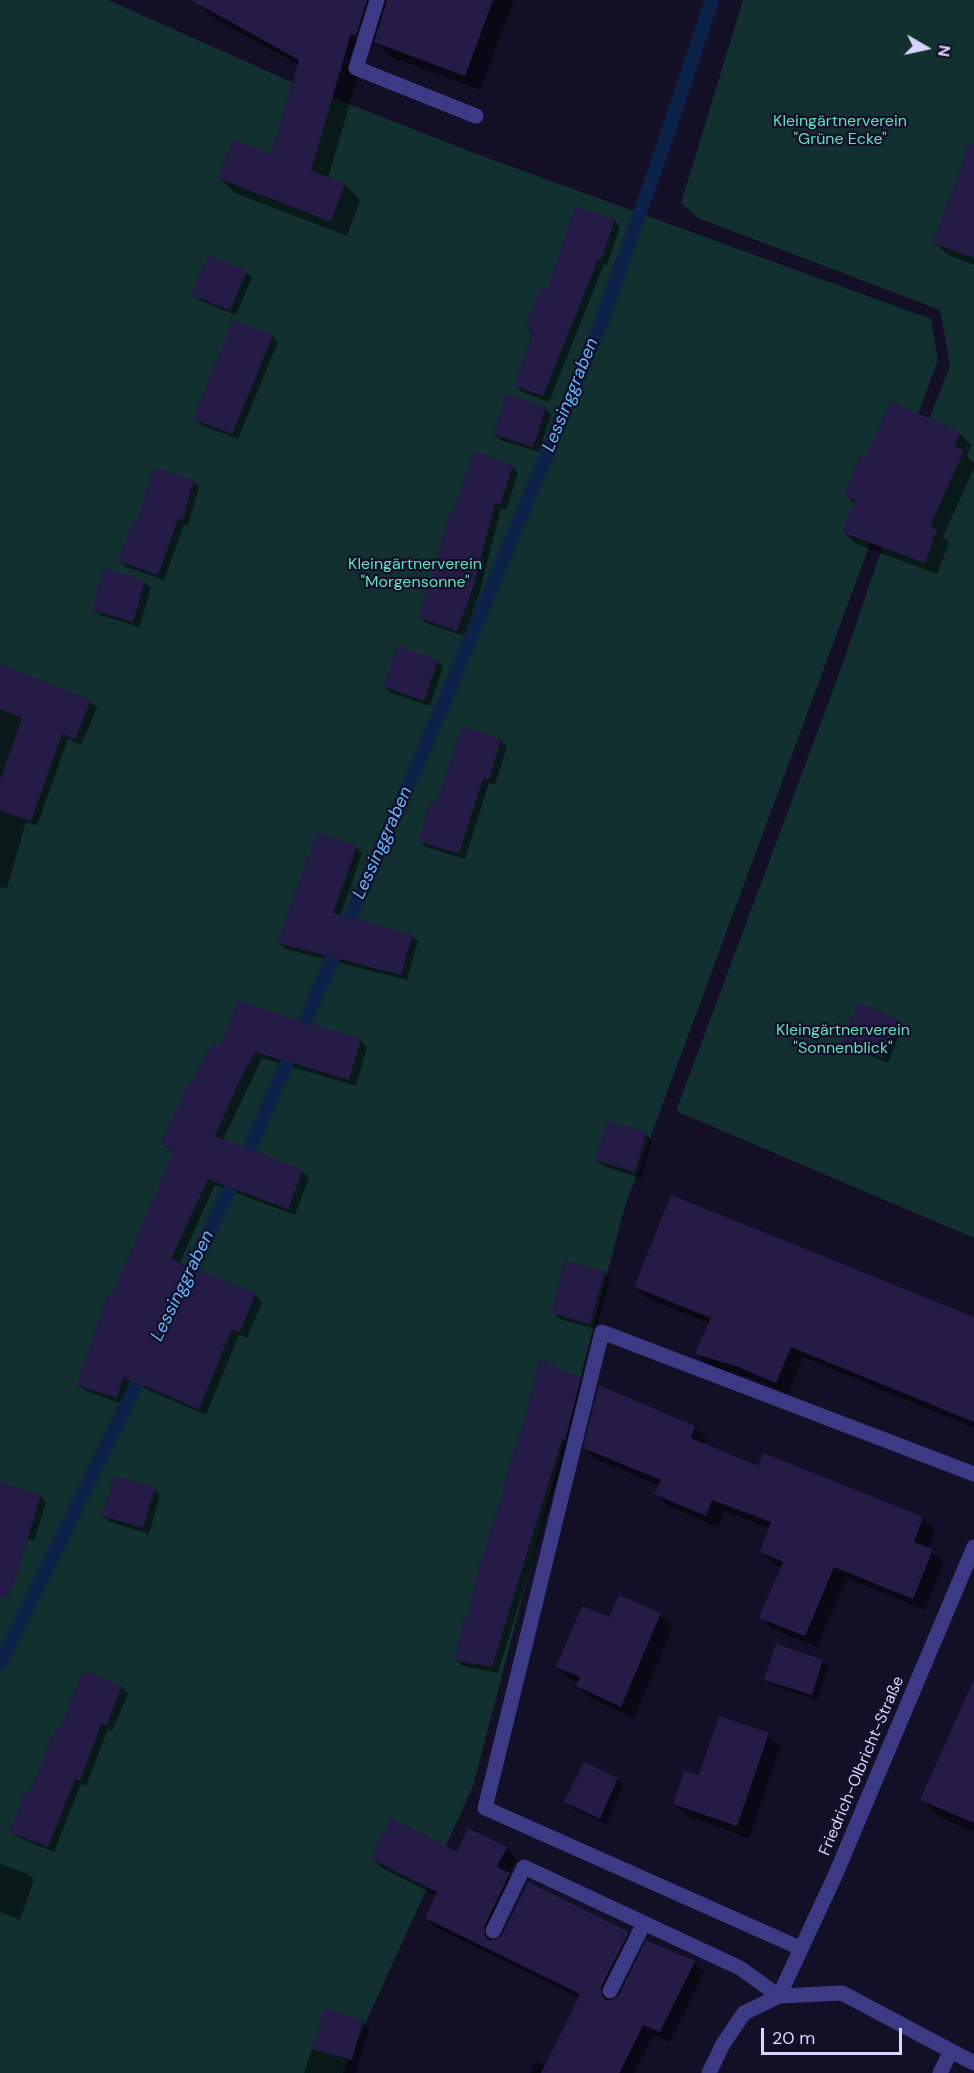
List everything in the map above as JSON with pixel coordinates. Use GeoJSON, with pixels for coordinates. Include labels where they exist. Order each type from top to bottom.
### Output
{"type":"FeatureCollection","features":[{"type":"Feature","properties":{"kind":"street"},"geometry":{"type":"LineString","coordinates":[[377,0],[357,68],[476,116]]}},
{"type":"Feature","properties":{"kind":"street"},"geometry":{"type":"LineString","coordinates":[[800,1948],[485,1808],[602,1332],[974,1474]]}},
{"type":"Feature","properties":{"kind":"street","name":"Friedrich-Olbricht-Straße"},"geometry":{"type":"LineString","coordinates":[[778,1996],[834,1878],[974,1547]]}},
{"type":"Feature","properties":{"kind":"street"},"geometry":{"type":"LineString","coordinates":[[493,1931],[524,1867],[740,1968],[778,1996]]}},
{"type":"Feature","properties":{"kind":"street"},"geometry":{"type":"LineString","coordinates":[[610,1991],[644,1923]]}},
{"type":"Feature","properties":{"kind":"street"},"geometry":{"type":"LineString","coordinates":[[709,2073],[723,2044],[744,2013],[778,1996],[842,1993],[974,2063]]}},
{"type":"Feature","properties":{"kind":"street"},"geometry":{"type":"LineString","coordinates":[[940,2073],[951,2051]]}},
{"type":"Feature","properties":{"kind":"green space","name":"Kleingärtnerverein \"Morgensonne\""},"geometry":{"type":"Polygon","coordinates":[[[0,0],[108,0],[285,79],[474,153],[931,319],[938,360],[625,1206],[473,1786],[343,2073],[0,2073],[0,0]]]}},
{"type":"Feature","properties":{"kind":"green space","name":"Kleingärtnerverein \"Sonnenblick\""},"geometry":{"type":"Polygon","coordinates":[[[743,0],[974,0],[974,1238],[676,1111],[838,677],[909,469],[950,366],[940,310],[698,218],[681,203],[743,0]]]}},
{"type":"Feature","properties":{"kind":"building"},"geometry":{"type":"Polygon","coordinates":[[[191,0],[367,0],[356,36],[351,34],[311,171],[345,183],[331,222],[218,178],[233,139],[271,154],[299,60],[191,0]]]}},
{"type":"Feature","properties":{"kind":"building"},"geometry":{"type":"Polygon","coordinates":[[[387,0],[493,0],[465,76],[374,42],[387,0]]]}},
{"type":"Feature","properties":{"kind":"building"},"geometry":{"type":"Polygon","coordinates":[[[969,144],[974,145],[974,258],[933,243],[969,144]]]}},
{"type":"Feature","properties":{"kind":"building"},"geometry":{"type":"Polygon","coordinates":[[[575,206],[615,219],[601,260],[598,259],[543,396],[515,386],[533,331],[525,327],[541,288],[547,290],[575,206]]]}},
{"type":"Feature","properties":{"kind":"building"},"geometry":{"type":"Polygon","coordinates":[[[208,255],[247,271],[230,310],[191,295],[208,255]]]}},
{"type":"Feature","properties":{"kind":"building"},"geometry":{"type":"Polygon","coordinates":[[[233,320],[273,335],[232,434],[193,419],[233,320]]]}},
{"type":"Feature","properties":{"kind":"building"},"geometry":{"type":"Polygon","coordinates":[[[505,394],[546,407],[533,447],[493,434],[505,394]]]}},
{"type":"Feature","properties":{"kind":"building"},"geometry":{"type":"Polygon","coordinates":[[[891,401],[960,432],[954,446],[964,451],[930,526],[937,529],[925,563],[842,532],[855,500],[844,496],[860,455],[866,457],[891,401]]]}},
{"type":"Feature","properties":{"kind":"building"},"geometry":{"type":"Polygon","coordinates":[[[474,451],[513,465],[500,505],[495,503],[473,588],[457,631],[418,617],[435,568],[449,513],[452,514],[474,451]]]}},
{"type":"Feature","properties":{"kind":"building"},"geometry":{"type":"Polygon","coordinates":[[[154,468],[194,480],[182,521],[178,519],[158,575],[118,561],[133,521],[137,522],[154,468]]]}},
{"type":"Feature","properties":{"kind":"building"},"geometry":{"type":"Polygon","coordinates":[[[104,568],[145,581],[133,622],[92,610],[104,568]]]}},
{"type":"Feature","properties":{"kind":"building"},"geometry":{"type":"Polygon","coordinates":[[[396,646],[438,660],[424,701],[384,687],[396,646]]]}},
{"type":"Feature","properties":{"kind":"building"},"geometry":{"type":"Polygon","coordinates":[[[0,664],[91,700],[75,739],[62,734],[31,821],[0,810],[0,780],[22,718],[0,709],[0,664]]]}},
{"type":"Feature","properties":{"kind":"building"},"geometry":{"type":"Polygon","coordinates":[[[462,726],[501,739],[489,780],[483,778],[459,854],[418,841],[430,801],[436,803],[462,726]]]}},
{"type":"Feature","properties":{"kind":"building"},"geometry":{"type":"Polygon","coordinates":[[[317,832],[357,846],[333,913],[413,934],[401,975],[277,943],[317,832]]]}},
{"type":"Feature","properties":{"kind":"building"},"geometry":{"type":"Polygon","coordinates":[[[238,1001],[361,1039],[349,1080],[255,1052],[238,1084],[215,1136],[303,1170],[288,1209],[208,1179],[171,1259],[256,1293],[240,1332],[232,1329],[199,1409],[123,1377],[117,1398],[76,1385],[108,1294],[112,1295],[174,1150],[161,1144],[188,1083],[190,1084],[213,1042],[221,1046],[238,1001]]]}},
{"type":"Feature","properties":{"kind":"building"},"geometry":{"type":"Polygon","coordinates":[[[858,1002],[898,1019],[882,1058],[842,1041],[858,1002]]]}},
{"type":"Feature","properties":{"kind":"building"},"geometry":{"type":"Polygon","coordinates":[[[607,1121],[647,1132],[635,1172],[595,1160],[607,1121]]]}},
{"type":"Feature","properties":{"kind":"building"},"geometry":{"type":"Polygon","coordinates":[[[671,1195],[974,1317],[974,1422],[791,1347],[776,1383],[736,1366],[695,1354],[711,1318],[634,1287],[671,1195]]]}},
{"type":"Feature","properties":{"kind":"building"},"geometry":{"type":"Polygon","coordinates":[[[564,1261],[605,1271],[590,1324],[552,1313],[564,1261]]]}},
{"type":"Feature","properties":{"kind":"building"},"geometry":{"type":"Polygon","coordinates":[[[539,1359],[581,1378],[565,1441],[562,1439],[492,1667],[455,1660],[463,1618],[467,1619],[481,1556],[483,1556],[520,1431],[522,1431],[539,1359]]]}},
{"type":"Feature","properties":{"kind":"building"},"geometry":{"type":"Polygon","coordinates":[[[599,1385],[695,1426],[691,1438],[758,1466],[763,1453],[923,1517],[914,1542],[933,1549],[913,1599],[834,1567],[805,1636],[759,1618],[783,1562],[760,1552],[771,1522],[712,1500],[706,1516],[654,1494],[661,1480],[583,1448],[599,1385]]]}},
{"type":"Feature","properties":{"kind":"building"},"geometry":{"type":"Polygon","coordinates":[[[114,1476],[155,1487],[143,1528],[102,1516],[114,1476]]]}},
{"type":"Feature","properties":{"kind":"building"},"geometry":{"type":"Polygon","coordinates":[[[0,1482],[41,1495],[9,1598],[0,1597],[0,1482]]]}},
{"type":"Feature","properties":{"kind":"building"},"geometry":{"type":"Polygon","coordinates":[[[619,1595],[661,1613],[621,1707],[576,1686],[580,1677],[556,1667],[582,1606],[609,1617],[619,1595]]]}},
{"type":"Feature","properties":{"kind":"building"},"geometry":{"type":"Polygon","coordinates":[[[776,1644],[823,1660],[812,1695],[764,1680],[776,1644]]]}},
{"type":"Feature","properties":{"kind":"building"},"geometry":{"type":"Polygon","coordinates":[[[83,1670],[122,1686],[106,1726],[101,1724],[80,1781],[75,1779],[48,1847],[9,1832],[25,1792],[29,1793],[56,1727],[60,1729],[83,1670]]]}},
{"type":"Feature","properties":{"kind":"building"},"geometry":{"type":"Polygon","coordinates":[[[974,1679],[974,1823],[920,1800],[974,1679]]]}},
{"type":"Feature","properties":{"kind":"building"},"geometry":{"type":"Polygon","coordinates":[[[719,1716],[769,1733],[737,1826],[673,1804],[684,1771],[699,1775],[719,1716]]]}},
{"type":"Feature","properties":{"kind":"building"},"geometry":{"type":"Polygon","coordinates":[[[584,1762],[618,1778],[600,1819],[564,1802],[584,1762]]]}},
{"type":"Feature","properties":{"kind":"building"},"geometry":{"type":"Polygon","coordinates":[[[391,1817],[457,1852],[468,1828],[507,1847],[497,1867],[510,1873],[484,1927],[485,1936],[489,1940],[498,1939],[502,1935],[528,1882],[629,1932],[601,1987],[602,1996],[606,2000],[615,1999],[619,1995],[646,1940],[695,1961],[660,2032],[643,2025],[619,2073],[541,2073],[580,1994],[425,1918],[437,1892],[370,1858],[391,1817]]]}},
{"type":"Feature","properties":{"kind":"building"},"geometry":{"type":"Polygon","coordinates":[[[324,2009],[363,2020],[352,2060],[312,2049],[324,2009]]]}},
{"type":"Feature","properties":{"kind":"waterway","name":"Lessinggraben"},"geometry":{"type":"LineString","coordinates":[[185,1282],[256,1134],[438,717],[601,323],[712,0]]}},
{"type":"Feature","properties":{"kind":"waterway","name":"Lessinggraben"},"geometry":{"type":"LineString","coordinates":[[0,1664],[145,1367]]}},
{"type":"Feature","properties":{"kind":"park label","name":"Kleingärtnerverein \"Grüne Ecke\""},"geometry":{"type":"Point","coordinates":[840,131]}}]}
